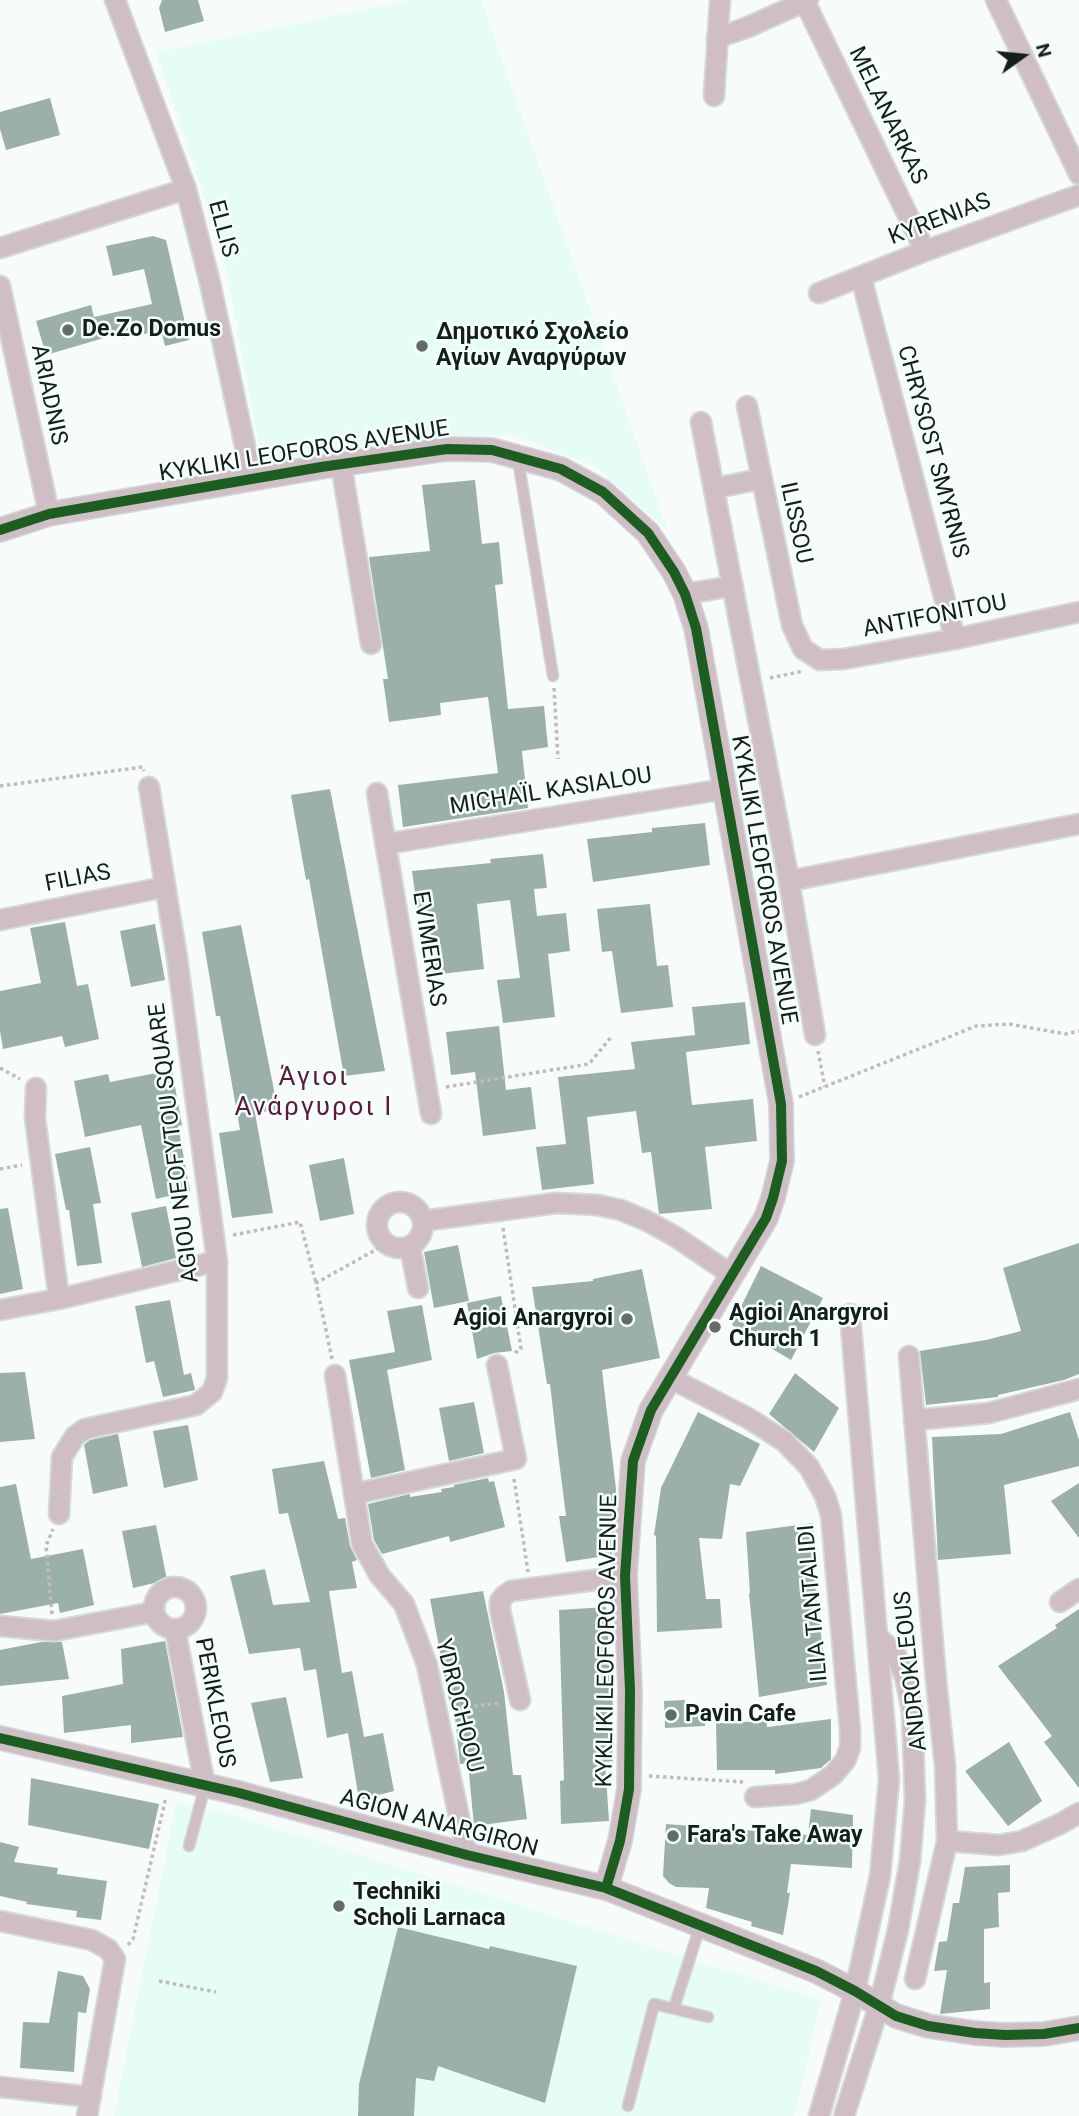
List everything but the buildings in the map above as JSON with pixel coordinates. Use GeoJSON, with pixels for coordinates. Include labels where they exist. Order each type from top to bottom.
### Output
{"type":"FeatureCollection","features":[{"type":"Feature","properties":{"kind":"street","name":"ELLIS"},"geometry":{"type":"LineString","coordinates":[[115,0],[186,189],[210,283],[252,479]]}},
{"type":"Feature","properties":{"kind":"street"},"geometry":{"type":"LineString","coordinates":[[714,96],[720,0]]}},
{"type":"Feature","properties":{"kind":"street"},"geometry":{"type":"LineString","coordinates":[[996,0],[1079,174]]}},
{"type":"Feature","properties":{"kind":"street"},"geometry":{"type":"LineString","coordinates":[[717,38],[807,1]]}},
{"type":"Feature","properties":{"kind":"street","name":"MELANARKAS"},"geometry":{"type":"LineString","coordinates":[[807,1],[925,251]]}},
{"type":"Feature","properties":{"kind":"street"},"geometry":{"type":"LineString","coordinates":[[0,248],[186,189]]}},
{"type":"Feature","properties":{"kind":"street","name":"KYRENIAS"},"geometry":{"type":"LineString","coordinates":[[819,293],[1079,195]]}},
{"type":"Feature","properties":{"kind":"street","name":"CHRYSOST SMYRNIS"},"geometry":{"type":"LineString","coordinates":[[861,277],[955,639]]}},
{"type":"Feature","properties":{"kind":"street","name":"ARIADNIS"},"geometry":{"type":"LineString","coordinates":[[0,286],[49,514]]}},
{"type":"Feature","properties":{"kind":"street","name":"ILISSOU"},"geometry":{"type":"LineString","coordinates":[[747,406],[792,625],[803,649],[820,660]]}},
{"type":"Feature","properties":{"kind":"street"},"geometry":{"type":"LineString","coordinates":[[701,422],[752,682],[815,1035]]}},
{"type":"Feature","properties":{"kind":"street","name":"KYKLIKI LEOFOROS AVENUE"},"geometry":{"type":"LineString","coordinates":[[0,530],[49,514],[341,464],[447,449],[492,450],[561,469],[603,492],[648,533],[685,594],[696,628],[781,1104],[782,1161],[766,1218],[652,1410],[633,1461],[625,1576],[630,1690],[629,1774],[625,1818],[606,1888]]}},
{"type":"Feature","properties":{"kind":"street"},"geometry":{"type":"LineString","coordinates":[[341,464],[371,644]]}},
{"type":"Feature","properties":{"kind":"street"},"geometry":{"type":"LineString","coordinates":[[715,488],[761,479]]}},
{"type":"Feature","properties":{"kind":"street"},"geometry":{"type":"LineString","coordinates":[[685,594],[733,586]]}},
{"type":"Feature","properties":{"kind":"street","name":"ANTIFONITOU"},"geometry":{"type":"LineString","coordinates":[[820,660],[844,659],[955,639],[1079,612]]}},
{"type":"Feature","properties":{"kind":"street","name":"AGIOU NEOFYTOU SQUARE"},"geometry":{"type":"LineString","coordinates":[[59,1514],[62,1457],[75,1436],[85,1429],[196,1405],[212,1392],[217,1378],[217,1261],[177,958],[149,786]]}},
{"type":"Feature","properties":{"kind":"street","name":"MICHAÏL KASIALOU"},"geometry":{"type":"LineString","coordinates":[[385,844],[725,789]]}},
{"type":"Feature","properties":{"kind":"street","name":"EVIMERIAS"},"geometry":{"type":"LineString","coordinates":[[377,793],[430,1114]]}},
{"type":"Feature","properties":{"kind":"street"},"geometry":{"type":"LineString","coordinates":[[789,881],[1079,824]]}},
{"type":"Feature","properties":{"kind":"street","name":"FILIAS"},"geometry":{"type":"LineString","coordinates":[[0,920],[165,887]]}},
{"type":"Feature","properties":{"kind":"street"},"geometry":{"type":"LineString","coordinates":[[36,1088],[35,1118],[59,1298]]}},
{"type":"Feature","properties":{"kind":"street"},"geometry":{"type":"LineString","coordinates":[[392,1203],[408,1203],[420,1213],[423,1221],[421,1236],[410,1246],[402,1248],[386,1244],[378,1230],[380,1214],[392,1203]]}},
{"type":"Feature","properties":{"kind":"street"},"geometry":{"type":"LineString","coordinates":[[423,1221],[578,1203],[621,1210],[676,1237],[732,1275]]}},
{"type":"Feature","properties":{"kind":"street"},"geometry":{"type":"LineString","coordinates":[[410,1246],[418,1288]]}},
{"type":"Feature","properties":{"kind":"street"},"geometry":{"type":"LineString","coordinates":[[0,1310],[217,1261]]}},
{"type":"Feature","properties":{"kind":"street"},"geometry":{"type":"LineString","coordinates":[[819,2116],[855,1991],[880,1876],[889,1779],[850,1314]]}},
{"type":"Feature","properties":{"kind":"street","name":"ANDROKLEOUS"},"geometry":{"type":"LineString","coordinates":[[909,1356],[936,1680],[946,1766],[947,1841],[915,1979]]}},
{"type":"Feature","properties":{"kind":"street"},"geometry":{"type":"LineString","coordinates":[[354,1494],[516,1459],[497,1365]]}},
{"type":"Feature","properties":{"kind":"street","name":"YDROCHOOU"},"geometry":{"type":"LineString","coordinates":[[335,1375],[362,1544],[380,1576],[404,1604],[427,1665],[467,1855]]}},
{"type":"Feature","properties":{"kind":"street","name":"ILIA TANTALIDI"},"geometry":{"type":"LineString","coordinates":[[670,1378],[748,1418],[784,1441],[809,1467],[825,1496],[831,1515],[850,1730],[849,1748],[845,1760],[833,1775],[811,1790],[796,1794],[755,1797]]}},
{"type":"Feature","properties":{"kind":"street"},"geometry":{"type":"LineString","coordinates":[[914,1420],[989,1413],[1079,1389]]}},
{"type":"Feature","properties":{"kind":"street"},"geometry":{"type":"LineString","coordinates":[[520,1700],[500,1601],[511,1591],[625,1576]]}},
{"type":"Feature","properties":{"kind":"street"},"geometry":{"type":"LineString","coordinates":[[177,1587],[189,1593],[195,1605],[193,1619],[189,1624],[175,1629],[162,1625],[154,1612],[156,1600],[164,1590],[177,1587]]}},
{"type":"Feature","properties":{"kind":"street"},"geometry":{"type":"LineString","coordinates":[[1060,1602],[1079,1589]]}},
{"type":"Feature","properties":{"kind":"street"},"geometry":{"type":"LineString","coordinates":[[0,1626],[54,1631],[154,1612]]}},
{"type":"Feature","properties":{"kind":"street","name":"PERIKLEOUS"},"geometry":{"type":"LineString","coordinates":[[175,1629],[205,1786]]}},
{"type":"Feature","properties":{"kind":"street"},"geometry":{"type":"LineString","coordinates":[[844,2116],[879,2006],[898,1930],[910,1861],[915,1800],[912,1710],[905,1677],[895,1653],[879,1638]]}},
{"type":"Feature","properties":{"kind":"street"},"geometry":{"type":"LineString","coordinates":[[905,1677],[936,1680]]}},
{"type":"Feature","properties":{"kind":"street","name":"AGION ANARGIRON"},"geometry":{"type":"LineString","coordinates":[[0,1738],[205,1786],[467,1855],[606,1888],[816,1971],[906,2020],[975,2033],[1022,2035],[1079,2028]]}},
{"type":"Feature","properties":{"kind":"street"},"geometry":{"type":"LineString","coordinates":[[947,1841],[999,1845],[1022,1841],[1079,1813]]}},
{"type":"Feature","properties":{"kind":"street"},"geometry":{"type":"LineString","coordinates":[[0,1921],[92,1940],[108,1949],[115,1959],[89,2107],[0,2087]]}},
{"type":"Feature","properties":{"kind":"lane"},"geometry":{"type":"LineString","coordinates":[[517,455],[553,676]]}},
{"type":"Feature","properties":{"kind":"lane"},"geometry":{"type":"LineString","coordinates":[[189,1846],[205,1786]]}},
{"type":"Feature","properties":{"kind":"lane"},"geometry":{"type":"LineString","coordinates":[[674,2008],[701,1926]]}},
{"type":"Feature","properties":{"kind":"lane"},"geometry":{"type":"LineString","coordinates":[[628,2106],[654,2004],[708,2017]]}},
{"type":"Feature","properties":{"kind":"path"},"geometry":{"type":"LineString","coordinates":[[752,682],[802,671],[820,660]]}},
{"type":"Feature","properties":{"kind":"path"},"geometry":{"type":"LineString","coordinates":[[553,676],[558,759]]}},
{"type":"Feature","properties":{"kind":"path"},"geometry":{"type":"LineString","coordinates":[[0,786],[143,767],[149,786]]}},
{"type":"Feature","properties":{"kind":"path"},"geometry":{"type":"LineString","coordinates":[[781,1104],[976,1026],[1009,1024],[1066,1034],[1079,1031]]}},
{"type":"Feature","properties":{"kind":"path"},"geometry":{"type":"LineString","coordinates":[[815,1035],[825,1087]]}},
{"type":"Feature","properties":{"kind":"path"},"geometry":{"type":"LineString","coordinates":[[426,1090],[589,1065],[612,1036]]}},
{"type":"Feature","properties":{"kind":"path"},"geometry":{"type":"LineString","coordinates":[[0,1068],[36,1088]]}},
{"type":"Feature","properties":{"kind":"path"},"geometry":{"type":"LineString","coordinates":[[497,1365],[521,1349],[500,1210]]}},
{"type":"Feature","properties":{"kind":"path"},"geometry":{"type":"LineString","coordinates":[[214,1239],[300,1222],[335,1375]]}},
{"type":"Feature","properties":{"kind":"path"},"geometry":{"type":"LineString","coordinates":[[316,1283],[386,1244]]}},
{"type":"Feature","properties":{"kind":"path"},"geometry":{"type":"LineString","coordinates":[[512,1460],[531,1588]]}},
{"type":"Feature","properties":{"kind":"path"},"geometry":{"type":"LineString","coordinates":[[54,1631],[46,1546],[59,1514]]}},
{"type":"Feature","properties":{"kind":"path"},"geometry":{"type":"LineString","coordinates":[[437,1710],[520,1700]]}},
{"type":"Feature","properties":{"kind":"path"},"geometry":{"type":"LineString","coordinates":[[629,1774],[752,1782],[755,1797]]}},
{"type":"Feature","properties":{"kind":"path"},"geometry":{"type":"LineString","coordinates":[[115,1959],[134,1940],[171,1778]]}},
{"type":"Feature","properties":{"kind":"path"},"geometry":{"type":"LineString","coordinates":[[159,1981],[215,1992]]}},
{"type":"Feature","properties":{"kind":"shaded area","name":"Δημοτικό Σχολείο Αγίων Αναργύρων"},"geometry":{"type":"Polygon","coordinates":[[[413,0],[481,0],[668,531],[595,466],[510,434],[262,462],[224,258],[156,52],[413,0]]]}},
{"type":"Feature","properties":{"kind":"shaded area","name":"Techniki Scholi Larnaca"},"geometry":{"type":"Polygon","coordinates":[[[176,1802],[224,1812],[821,2000],[795,2116],[114,2116],[176,1802]]]}},
{"type":"Feature","properties":{"kind":"cycle path"},"geometry":{"type":"LineString","coordinates":[[0,530],[49,514],[321,467],[447,449],[492,450],[561,469],[603,492],[648,533],[685,594],[696,628],[781,1104],[782,1161],[766,1218],[651,1410],[633,1461],[625,1576],[630,1690],[629,1789],[620,1841],[606,1888]]}},
{"type":"Feature","properties":{"kind":"cycle path"},"geometry":{"type":"LineString","coordinates":[[0,1738],[239,1793],[467,1855],[606,1888],[816,1971],[896,2016],[928,2026],[1005,2035],[1044,2034],[1079,2028]]}},
{"type":"Feature","properties":{"kind":"place","name":"De.Zo Domus"},"geometry":{"type":"Point","coordinates":[68,330]}},
{"type":"Feature","properties":{"kind":"place","name":"Δημοτικό Σχολείο Αγίων Αναργύρων"},"geometry":{"type":"Point","coordinates":[422,346]}},
{"type":"Feature","properties":{"kind":"place","name":"Agioi Anargyroi"},"geometry":{"type":"Point","coordinates":[627,1319]}},
{"type":"Feature","properties":{"kind":"place","name":"Agioi Anargyroi Church 1"},"geometry":{"type":"Point","coordinates":[715,1327]}},
{"type":"Feature","properties":{"kind":"place","name":"Pavin Cafe"},"geometry":{"type":"Point","coordinates":[671,1715]}},
{"type":"Feature","properties":{"kind":"place","name":"Fara's Take Away"},"geometry":{"type":"Point","coordinates":[673,1836]}},
{"type":"Feature","properties":{"kind":"place","name":"Techniki Scholi Larnaca"},"geometry":{"type":"Point","coordinates":[339,1906]}},
{"type":"Feature","properties":{"kind":"district","name":"Άγιοι Ανάργυροι Ι"},"geometry":{"type":"Point","coordinates":[314,1093]}}]}
